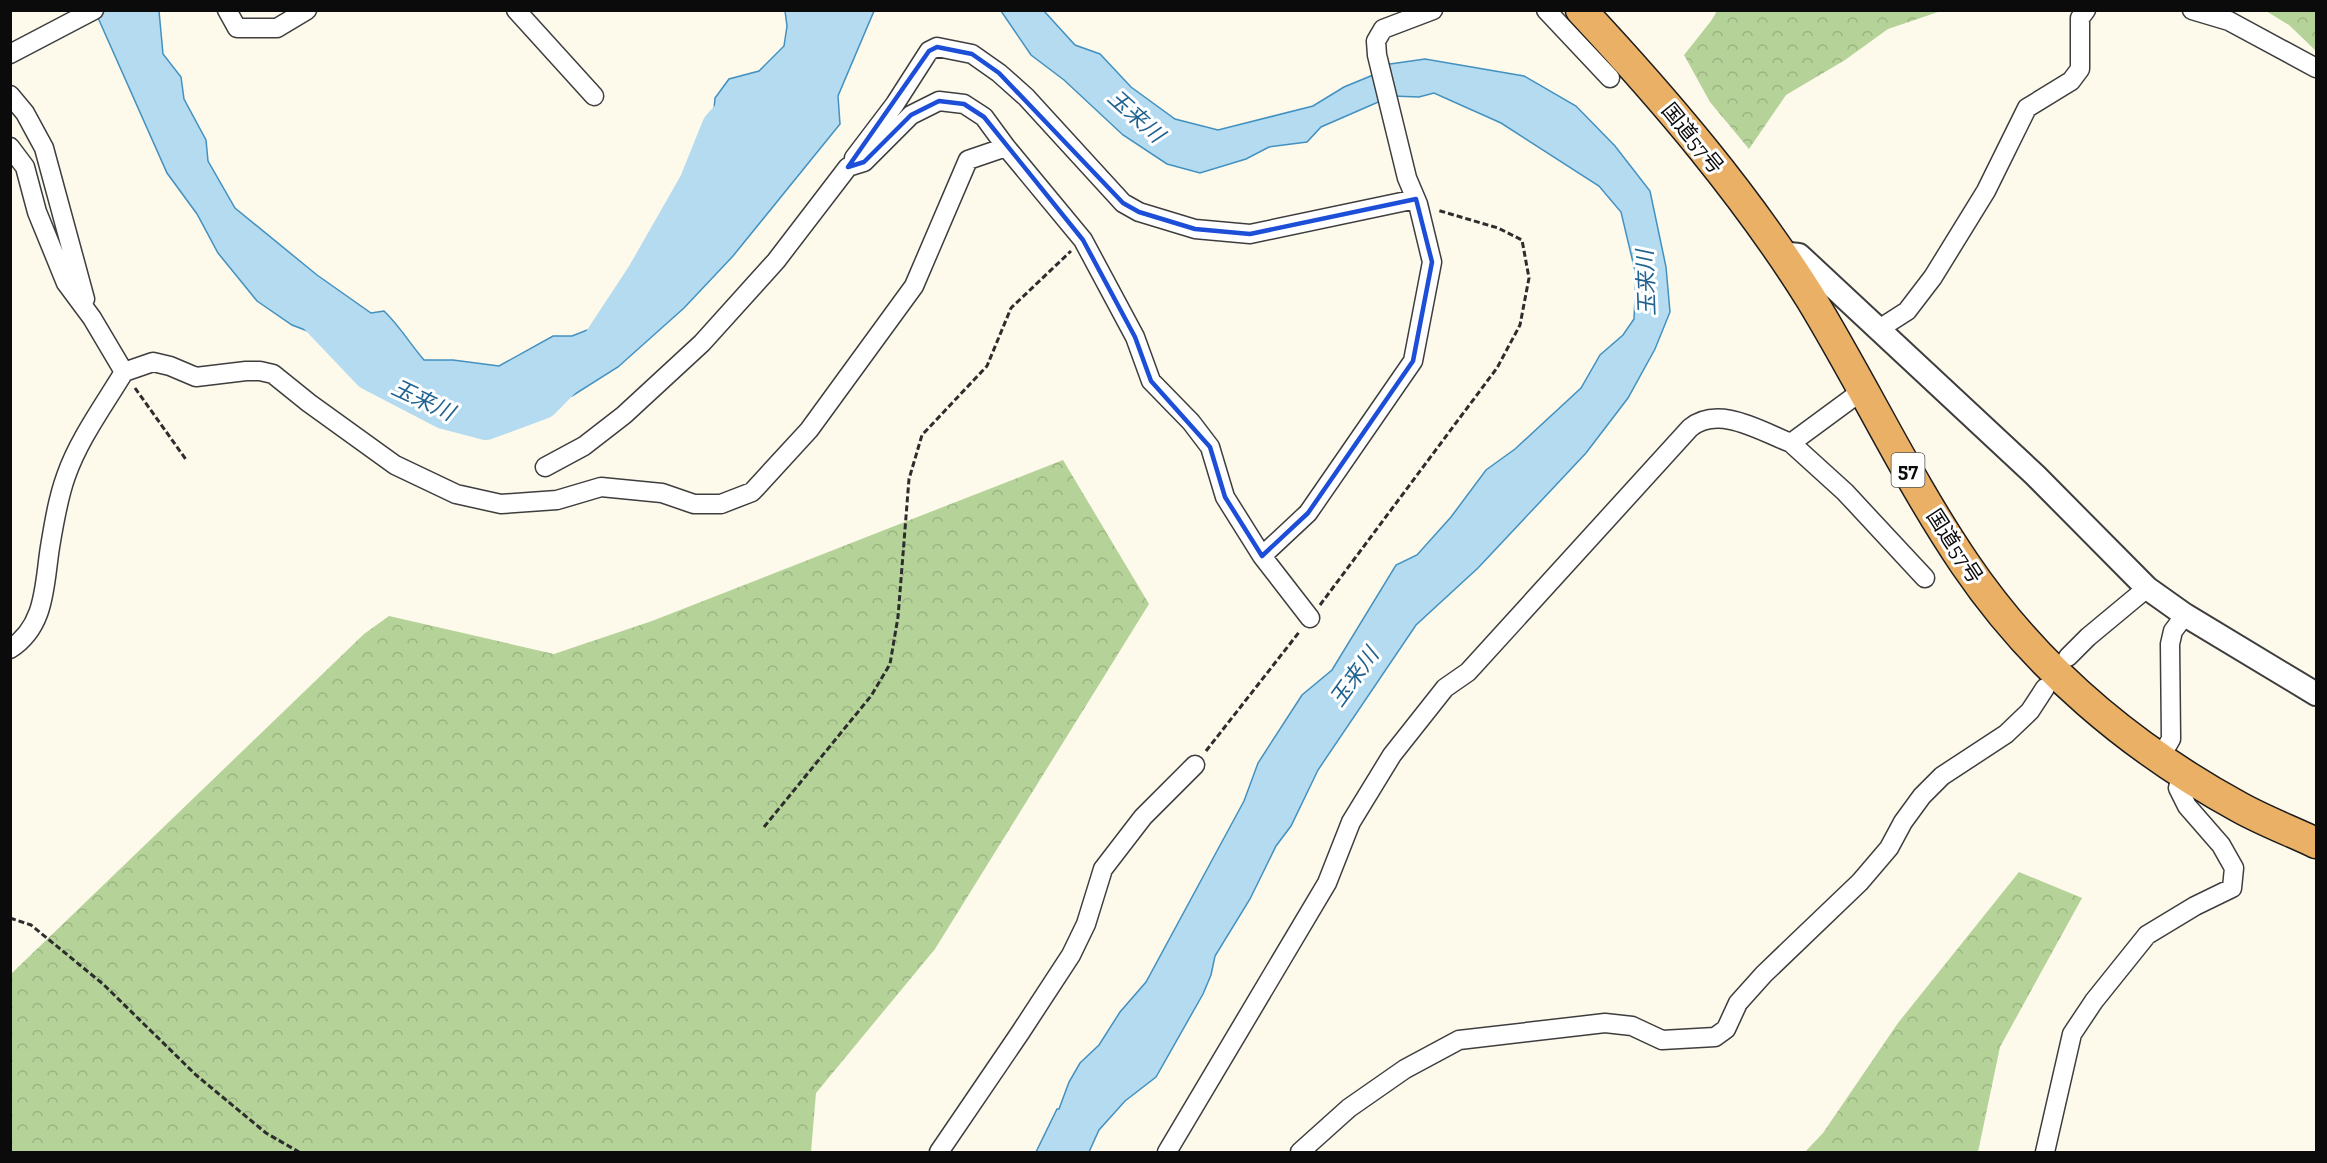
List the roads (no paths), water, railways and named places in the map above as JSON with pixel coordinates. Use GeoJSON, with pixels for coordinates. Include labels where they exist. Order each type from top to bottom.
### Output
{"type":"FeatureCollection","features":[{"type":"Feature","properties":{"kind":"highway","name":"国道57号"},"geometry":{"type":"LineString","coordinates":[[1581,10],[1650,84],[1730,183],[1811,300],[1935,517],[1990,598],[2060,678],[2108,721],[2171,766],[2242,809],[2316,843]]}},
{"type":"Feature","properties":{"kind":"street"},"geometry":{"type":"LineString","coordinates":[[10,54],[94,10]]}},
{"type":"Feature","properties":{"kind":"street"},"geometry":{"type":"LineString","coordinates":[[227,10],[237,28],[277,28],[307,10]]}},
{"type":"Feature","properties":{"kind":"street"},"geometry":{"type":"LineString","coordinates":[[516,10],[594,96]]}},
{"type":"Feature","properties":{"kind":"street"},"geometry":{"type":"LineString","coordinates":[[1262,556],[1308,513],[1413,361],[1432,262],[1417,201],[1407,178],[1377,55],[1376,41],[1383,29],[1433,10]]}},
{"type":"Feature","properties":{"kind":"street"},"geometry":{"type":"LineString","coordinates":[[1546,10],[1610,78]]}},
{"type":"Feature","properties":{"kind":"street"},"geometry":{"type":"LineString","coordinates":[[1879,329],[1907,311],[1933,277],[1986,191],[2028,108],[2071,81],[2080,69],[2079,26],[2080,18],[2086,10]]}},
{"type":"Feature","properties":{"kind":"street"},"geometry":{"type":"LineString","coordinates":[[2192,10],[2229,21],[2316,68]]}},
{"type":"Feature","properties":{"kind":"street"},"geometry":{"type":"LineString","coordinates":[[545,467],[584,446],[624,416],[702,344],[776,261],[895,104],[929,51],[937,47],[972,54],[999,73],[1026,97],[1123,203],[1139,212],[1194,229],[1250,234],[1417,201]]}},
{"type":"Feature","properties":{"kind":"street"},"geometry":{"type":"LineString","coordinates":[[10,95],[25,113],[44,148],[79,283],[92,318]]}},
{"type":"Feature","properties":{"kind":"street"},"geometry":{"type":"LineString","coordinates":[[848,167],[864,162],[911,115],[939,101],[964,104],[984,117],[1083,240],[1135,337],[1151,381],[1191,422],[1210,447],[1225,497],[1262,556],[1310,618]]}},
{"type":"Feature","properties":{"kind":"street"},"geometry":{"type":"LineString","coordinates":[[10,147],[25,167],[37,212],[66,283],[92,318],[124,372]]}},
{"type":"Feature","properties":{"kind":"street"},"geometry":{"type":"LineString","coordinates":[[10,649],[21,642],[39,615],[57,511],[67,475],[83,440],[124,372],[153,362],[170,366],[196,377],[246,371],[273,374],[309,403],[396,465],[456,494],[501,504],[556,500],[601,487],[662,493],[694,504],[721,504],[752,492],[809,430],[914,286],[968,160],[1006,147]]}},
{"type":"Feature","properties":{"kind":"street"},"geometry":{"type":"LineString","coordinates":[[1780,253],[1799,255],[2034,475],[2147,588],[2185,615],[2316,694]]}},
{"type":"Feature","properties":{"kind":"street"},"geometry":{"type":"LineString","coordinates":[[1791,443],[1863,390]]}},
{"type":"Feature","properties":{"kind":"street"},"geometry":{"type":"LineString","coordinates":[[1167,1152],[1327,882],[1351,822],[1392,755],[1445,688],[1468,672],[1690,428],[1700,420],[1713,417],[1734,421],[1791,443],[1845,492],[1925,578]]}},
{"type":"Feature","properties":{"kind":"street"},"geometry":{"type":"LineString","coordinates":[[2068,657],[2088,637],[2147,588]]}},
{"type":"Feature","properties":{"kind":"street"},"geometry":{"type":"LineString","coordinates":[[2045,1152],[2072,1034],[2094,1001],[2146,935],[2232,888],[2234,868],[2221,845],[2187,806],[2171,766],[2170,644],[2173,631],[2185,615]]}},
{"type":"Feature","properties":{"kind":"street"},"geometry":{"type":"LineString","coordinates":[[1300,1152],[1348,1108],[1405,1069],[1459,1040],[1605,1023],[1632,1026],[1662,1040],[1715,1037],[1726,1029],[1738,1003],[1764,974],[1860,882],[1882,856],[1922,796],[1942,776],[2006,734],[2030,711],[2045,688]]}},
{"type":"Feature","properties":{"kind":"street"},"geometry":{"type":"LineString","coordinates":[[939,1152],[1071,955],[1086,924],[1103,869],[1143,817],[1195,765]]}},
{"type":"Feature","properties":{"kind":"water"},"geometry":{"type":"Polygon","coordinates":[[[95,11],[159,11],[163,54],[181,77],[184,99],[206,140],[208,161],[235,208],[317,275],[371,313],[384,311],[424,360],[453,360],[499,366],[553,336],[572,336],[595,327],[627,305],[648,284],[647,254],[663,224],[696,193],[707,159],[730,136],[713,121],[715,98],[729,79],[759,71],[784,46],[787,26],[785,11],[874,11],[838,96],[840,124],[733,256],[684,308],[618,367],[572,396],[536,402],[523,397],[488,409],[447,410],[436,394],[393,383],[365,353],[292,325],[257,301],[218,253],[197,214],[167,173],[95,11]]]}},
{"type":"Feature","properties":{"kind":"water"},"geometry":{"type":"Polygon","coordinates":[[[1001,11],[1044,11],[1075,45],[1100,54],[1131,87],[1175,119],[1218,130],[1313,106],[1344,87],[1373,75],[1383,65],[1425,59],[1524,76],[1576,106],[1615,146],[1650,191],[1666,267],[1670,312],[1655,349],[1628,398],[1586,453],[1478,568],[1416,625],[1318,770],[1291,826],[1276,846],[1250,899],[1215,956],[1211,975],[1203,994],[1156,1077],[1125,1101],[1099,1130],[1089,1152],[1036,1152],[1080,1063],[1099,1045],[1120,1012],[1146,982],[1244,801],[1258,763],[1302,695],[1332,670],[1396,565],[1417,555],[1451,517],[1486,470],[1515,449],[1581,388],[1600,355],[1623,335],[1634,319],[1636,275],[1621,212],[1599,186],[1501,123],[1434,93],[1419,97],[1392,96],[1321,127],[1307,142],[1269,147],[1246,159],[1200,173],[1167,164],[1123,135],[1064,80],[1031,55],[1001,11]]]}},
{"type":"Feature","properties":{"kind":"waterway","name":"玉来川"},"geometry":{"type":"LineString","coordinates":[[310,312],[369,374],[444,413],[486,424],[543,403],[589,356],[643,274],[695,183],[718,126],[746,95]]}}]}
